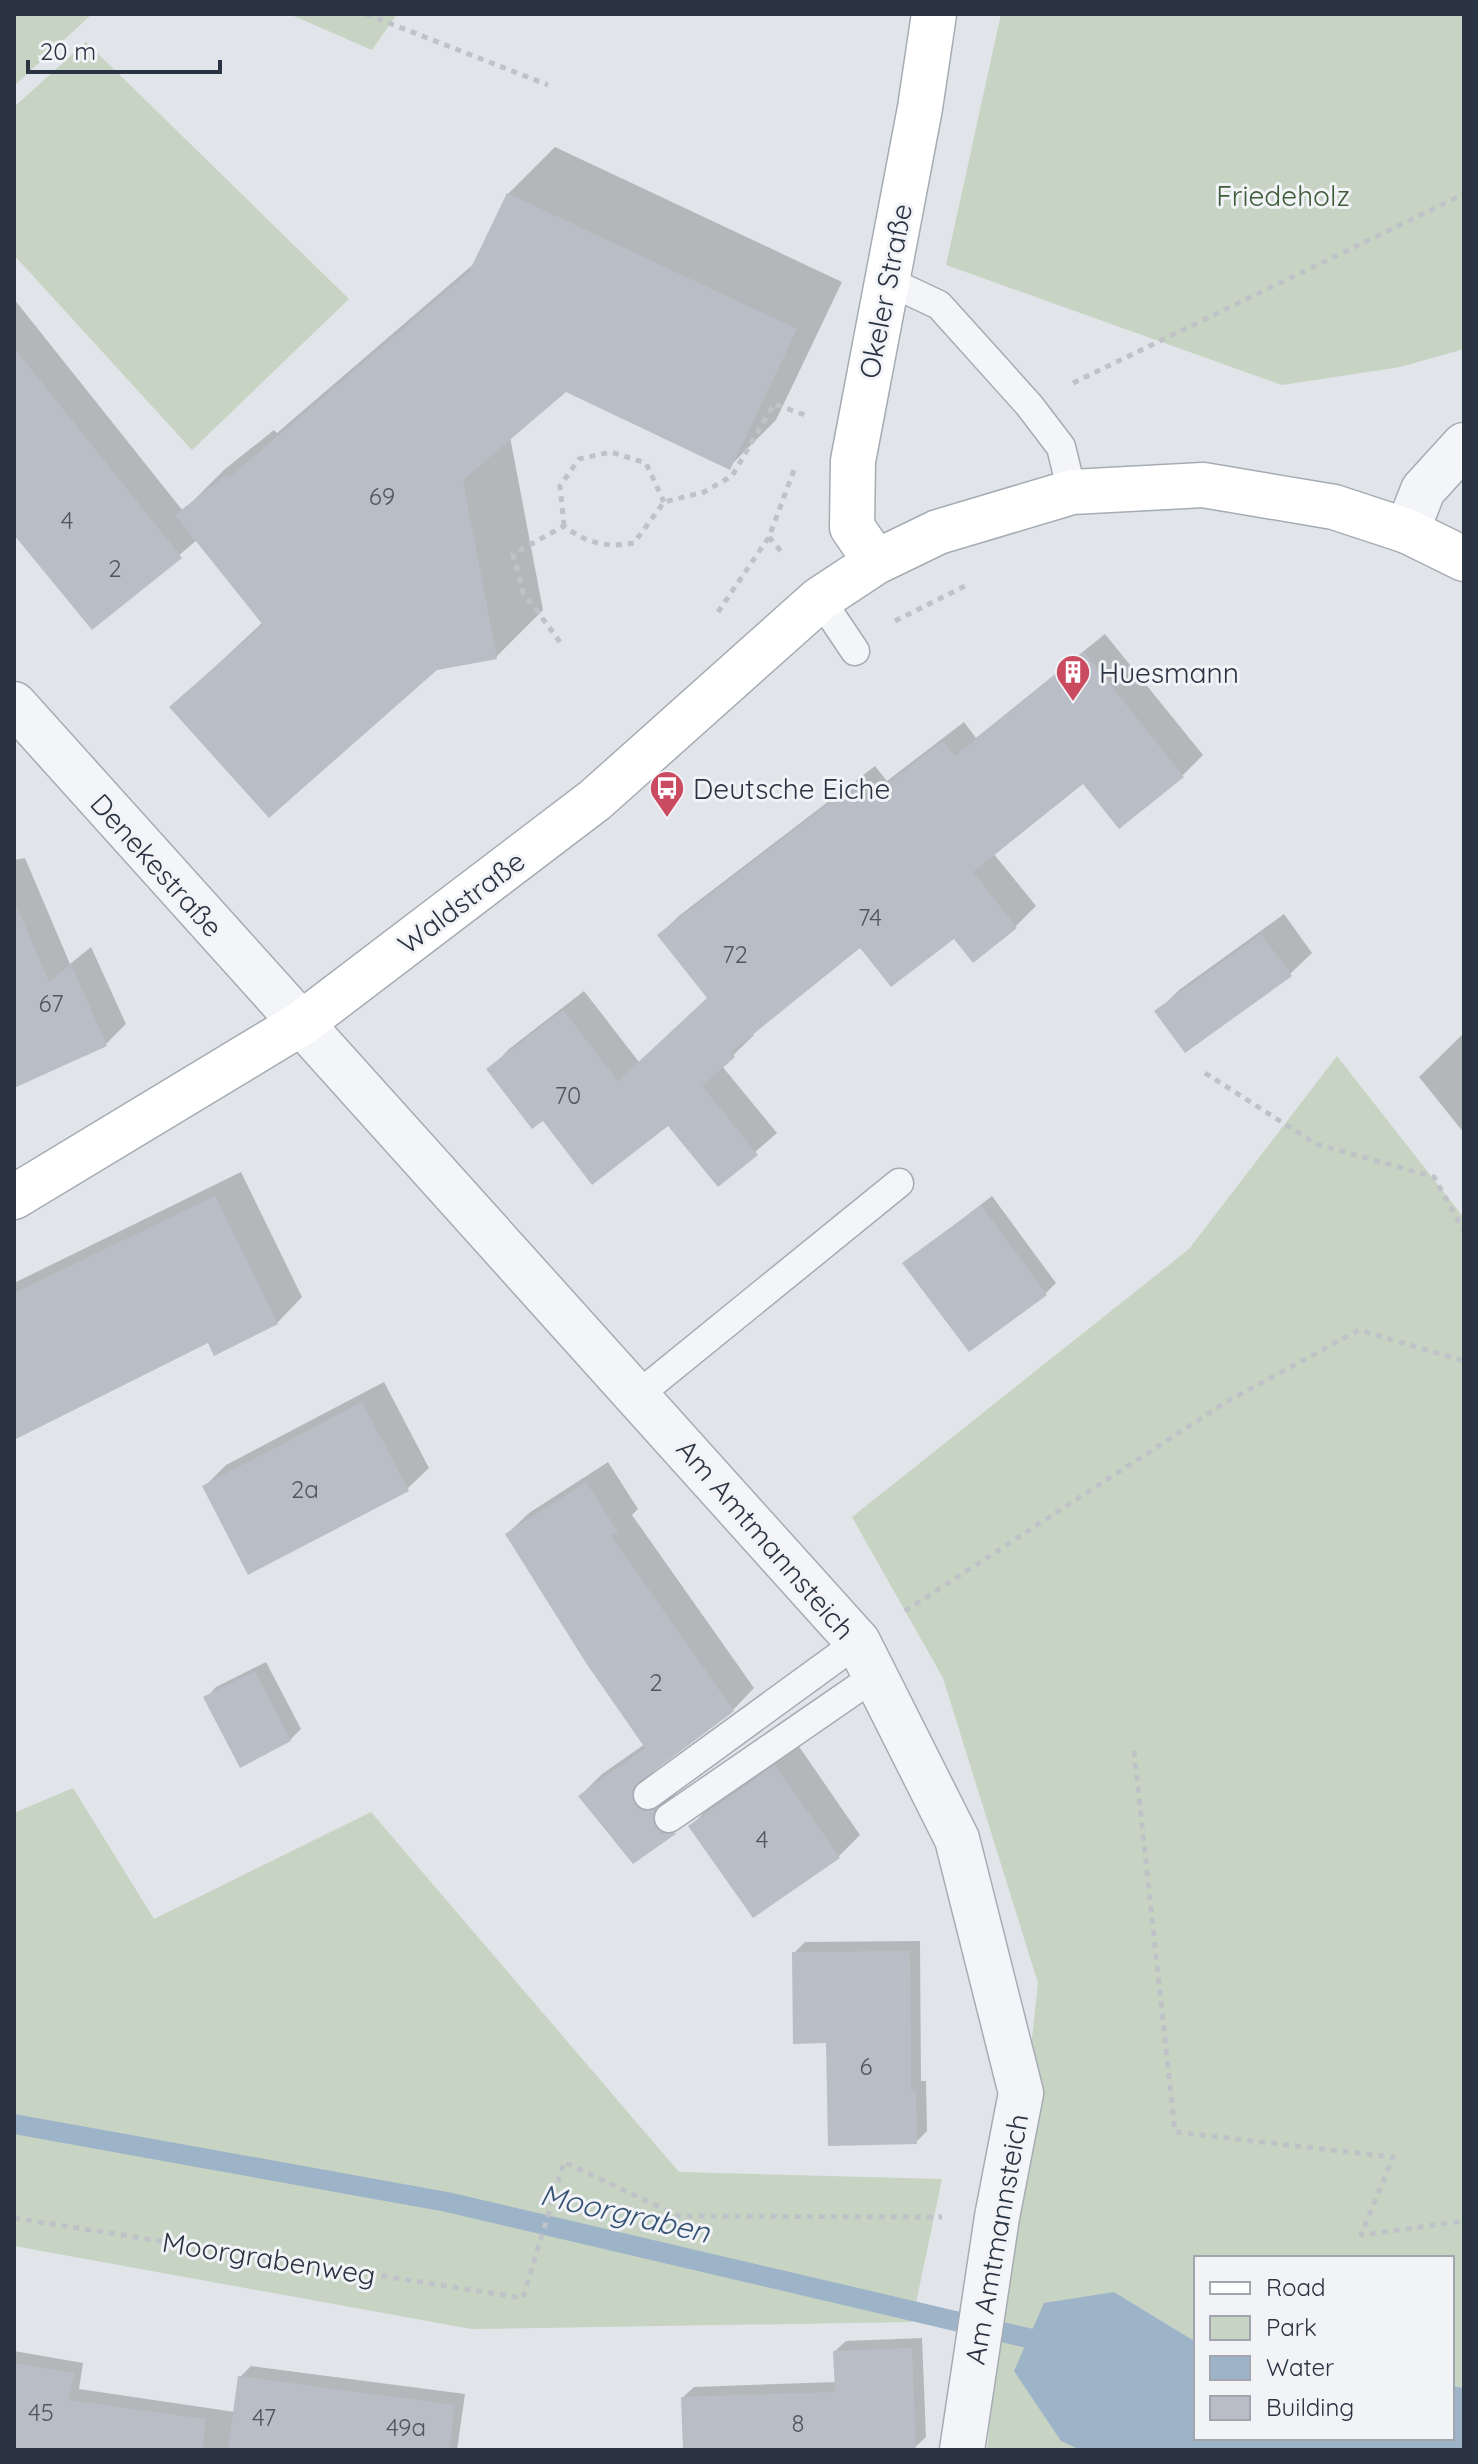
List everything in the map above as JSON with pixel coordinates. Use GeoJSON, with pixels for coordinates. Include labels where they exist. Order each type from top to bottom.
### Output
{"type":"FeatureCollection","features":[{"type":"Feature","properties":{"kind":"main road","name":"Okeler Straße"},"geometry":{"type":"LineString","coordinates":[[876,562],[852,527],[853,461],[920,108],[934,14]]}},
{"type":"Feature","properties":{"kind":"main road","name":"Waldstraße"},"geometry":{"type":"LineString","coordinates":[[14,1197],[302,1023],[595,800],[820,599],[876,562],[938,532],[1021,504],[1072,492],[1203,485],[1334,507],[1407,531],[1464,559]]}},
{"type":"Feature","properties":{"kind":"street"},"geometry":{"type":"LineString","coordinates":[[1407,531],[1423,490],[1464,445]]}},
{"type":"Feature","properties":{"kind":"street","name":"Denekestraße"},"geometry":{"type":"LineString","coordinates":[[14,704],[302,1023]]}},
{"type":"Feature","properties":{"kind":"street","name":"Am Amtmannsteich"},"geometry":{"type":"LineString","coordinates":[[302,1023],[638,1395],[866,1659],[957,1839],[1021,2093],[997,2217],[962,2450]]}},
{"type":"Feature","properties":{"kind":"lane"},"geometry":{"type":"LineString","coordinates":[[886,280],[939,305],[1029,405],[1061,447],[1072,492]]}},
{"type":"Feature","properties":{"kind":"lane"},"geometry":{"type":"LineString","coordinates":[[820,599],[855,651]]}},
{"type":"Feature","properties":{"kind":"lane"},"geometry":{"type":"LineString","coordinates":[[638,1395],[899,1183]]}},
{"type":"Feature","properties":{"kind":"lane"},"geometry":{"type":"LineString","coordinates":[[648,1795],[866,1659]]}},
{"type":"Feature","properties":{"kind":"lane"},"geometry":{"type":"LineString","coordinates":[[669,1818],[866,1659]]}},
{"type":"Feature","properties":{"kind":"path"},"geometry":{"type":"LineString","coordinates":[[366,14],[548,85]]}},
{"type":"Feature","properties":{"kind":"path"},"geometry":{"type":"LineString","coordinates":[[1029,405],[1464,194]]}},
{"type":"Feature","properties":{"kind":"path"},"geometry":{"type":"LineString","coordinates":[[664,502],[646,463],[611,452],[579,459],[560,486],[564,526],[582,540],[614,547],[634,543],[664,502],[704,492],[732,476],[774,404],[814,417]]}},
{"type":"Feature","properties":{"kind":"path"},"geometry":{"type":"LineString","coordinates":[[769,537],[797,462]]}},
{"type":"Feature","properties":{"kind":"path"},"geometry":{"type":"LineString","coordinates":[[560,642],[523,592],[513,554],[564,526]]}},
{"type":"Feature","properties":{"kind":"path"},"geometry":{"type":"LineString","coordinates":[[855,651],[894,622],[979,579]]}},
{"type":"Feature","properties":{"kind":"path"},"geometry":{"type":"LineString","coordinates":[[1205,1073],[1316,1144],[1434,1177],[1464,1231]]}},
{"type":"Feature","properties":{"kind":"path"},"geometry":{"type":"LineString","coordinates":[[866,1659],[1226,1402],[1359,1330],[1463,1360],[1464,1352]]}},
{"type":"Feature","properties":{"kind":"path"},"geometry":{"type":"LineString","coordinates":[[1134,1751],[1175,2132],[1393,2157],[1361,2235],[1464,2221]]}},
{"type":"Feature","properties":{"kind":"path","name":"Moorgrabenweg"},"geometry":{"type":"LineString","coordinates":[[14,2218],[523,2298],[564,2162],[679,2216],[997,2217]]}},
{"type":"Feature","properties":{"kind":"green space"},"geometry":{"type":"Polygon","coordinates":[[[14,14],[92,14],[14,86],[14,14]]]}},
{"type":"Feature","properties":{"kind":"green space"},"geometry":{"type":"Polygon","coordinates":[[[289,14],[397,14],[372,50],[289,14]]]}},
{"type":"Feature","properties":{"kind":"green space","name":"Friedeholz"},"geometry":{"type":"Polygon","coordinates":[[[1001,14],[1464,14],[1464,349],[1400,367],[1282,385],[946,265],[1001,14]]]}},
{"type":"Feature","properties":{"kind":"green space"},"geometry":{"type":"Polygon","coordinates":[[[86,42],[349,299],[192,450],[14,255],[14,107],[86,42]]]}},
{"type":"Feature","properties":{"kind":"green space"},"geometry":{"type":"Polygon","coordinates":[[[1337,1056],[1464,1218],[1464,2388],[1454,2386],[1454,2256],[1194,2256],[1194,2341],[1114,2292],[1061,2441],[1080,2450],[987,2450],[1038,1983],[943,1678],[852,1517],[1189,1249],[1337,1056]]]}},
{"type":"Feature","properties":{"kind":"green space"},"geometry":{"type":"Polygon","coordinates":[[[73,1788],[154,1919],[371,1812],[679,2172],[942,2179],[912,2322],[471,2329],[14,2246],[14,1813],[73,1788]]]}},
{"type":"Feature","properties":{"kind":"water"},"geometry":{"type":"Polygon","coordinates":[[[1114,2292],[1194,2341],[1194,2440],[1454,2440],[1454,2386],[1464,2388],[1464,2450],[1080,2450],[1061,2441],[1014,2371],[1044,2303],[1114,2292]]]}},
{"type":"Feature","properties":{"kind":"building"},"geometry":{"type":"Polygon","coordinates":[[[507,193],[797,329],[730,470],[566,392],[463,480],[497,659],[437,670],[269,818],[169,707],[263,625],[175,515],[226,475],[229,478],[469,272],[507,193]]]}},
{"type":"Feature","properties":{"kind":"building"},"geometry":{"type":"Polygon","coordinates":[[[14,348],[182,558],[92,630],[14,535],[14,348]]]}},
{"type":"Feature","properties":{"kind":"building"},"geometry":{"type":"Polygon","coordinates":[[[1084,652],[1184,777],[1119,829],[1083,784],[973,872],[1017,928],[973,963],[954,939],[891,987],[860,948],[731,1052],[735,1057],[702,1086],[758,1155],[718,1187],[668,1126],[592,1185],[543,1121],[532,1129],[486,1069],[563,1010],[618,1081],[707,998],[657,935],[854,784],[866,800],[943,741],[955,756],[1084,652]]]}},
{"type":"Feature","properties":{"kind":"building"},"geometry":{"type":"Polygon","coordinates":[[[14,900],[49,982],[71,964],[107,1046],[14,1088],[14,900]]]}},
{"type":"Feature","properties":{"kind":"building"},"geometry":{"type":"Polygon","coordinates":[[[1261,934],[1292,976],[1185,1053],[1154,1011],[1261,934]]]}},
{"type":"Feature","properties":{"kind":"building"},"geometry":{"type":"Polygon","coordinates":[[[215,1196],[278,1324],[214,1356],[208,1343],[14,1440],[14,1293],[215,1196]]]}},
{"type":"Feature","properties":{"kind":"building"},"geometry":{"type":"Polygon","coordinates":[[[981,1205],[1047,1295],[969,1352],[902,1263],[981,1205]]]}},
{"type":"Feature","properties":{"kind":"building"},"geometry":{"type":"Polygon","coordinates":[[[362,1402],[409,1491],[248,1575],[202,1486],[362,1402]]]}},
{"type":"Feature","properties":{"kind":"building"},"geometry":{"type":"Polygon","coordinates":[[[586,1482],[618,1532],[611,1536],[734,1711],[633,1787],[634,1804],[642,1811],[654,1810],[656,1828],[662,1834],[677,1833],[633,1864],[578,1796],[645,1748],[586,1663],[505,1534],[586,1482]]]}},
{"type":"Feature","properties":{"kind":"building"},"geometry":{"type":"Polygon","coordinates":[[[255,1671],[291,1741],[240,1768],[203,1697],[255,1671]]]}},
{"type":"Feature","properties":{"kind":"building"},"geometry":{"type":"Polygon","coordinates":[[[775,1765],[840,1858],[753,1918],[688,1826],[775,1765]]]}},
{"type":"Feature","properties":{"kind":"building"},"geometry":{"type":"Polygon","coordinates":[[[910,1951],[911,2091],[916,2091],[917,2144],[828,2146],[826,2043],[793,2044],[792,1952],[910,1951]]]}},
{"type":"Feature","properties":{"kind":"building"},"geometry":{"type":"Polygon","coordinates":[[[912,2348],[916,2450],[683,2450],[681,2397],[835,2392],[833,2351],[912,2348]]]}},
{"type":"Feature","properties":{"kind":"building"},"geometry":{"type":"Polygon","coordinates":[[[14,2363],[74,2373],[69,2400],[205,2419],[203,2450],[14,2450],[14,2363]]]}},
{"type":"Feature","properties":{"kind":"building"},"geometry":{"type":"Polygon","coordinates":[[[238,2376],[455,2405],[449,2450],[228,2450],[238,2376]]]}},
{"type":"Feature","properties":{"kind":"waterway","name":"Moorgraben"},"geometry":{"type":"LineString","coordinates":[[14,2124],[447,2202],[1028,2338],[1051,2353]]}},
{"type":"Feature","properties":{"kind":"place","name":"Huesmann"},"geometry":{"type":"Point","coordinates":[1073,703]}},
{"type":"Feature","properties":{"kind":"place","name":"Deutsche Eiche"},"geometry":{"type":"Point","coordinates":[667,819]}}]}
